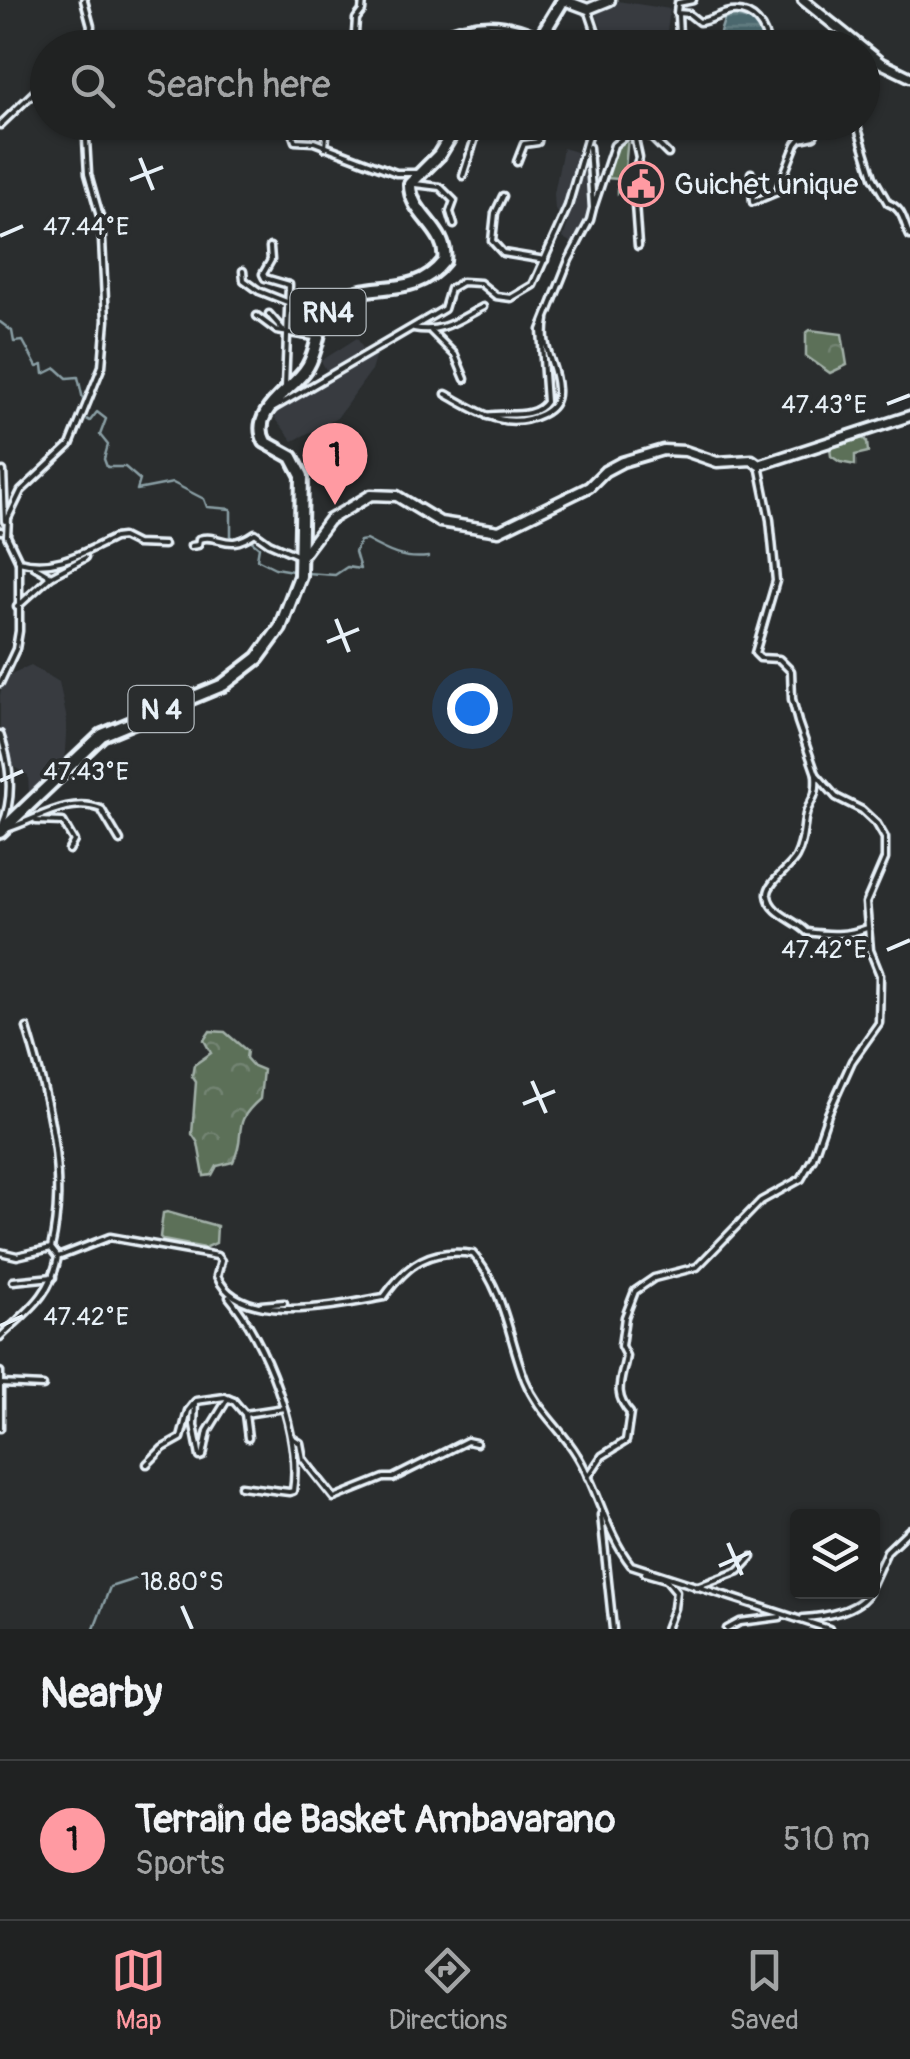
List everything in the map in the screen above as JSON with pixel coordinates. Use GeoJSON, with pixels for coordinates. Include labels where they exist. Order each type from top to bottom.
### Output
{"type":"FeatureCollection","features":[{"type":"Feature","properties":{"kind":"main road"},"geometry":{"type":"LineString","coordinates":[[543,30],[565,2]]}},
{"type":"Feature","properties":{"kind":"main road"},"geometry":{"type":"LineString","coordinates":[[414,179],[448,140]]}},
{"type":"Feature","properties":{"kind":"main road","name":"RN4"},"geometry":{"type":"LineString","coordinates":[[266,413],[309,366],[326,314],[336,302],[356,293],[422,281],[444,261],[442,242],[413,202],[414,179]]}},
{"type":"Feature","properties":{"kind":"main road"},"geometry":{"type":"LineString","coordinates":[[266,413],[260,426],[262,438],[292,457],[300,470],[302,556]]}},
{"type":"Feature","properties":{"kind":"main road","name":"N 4"},"geometry":{"type":"LineString","coordinates":[[0,831],[102,735],[135,719],[203,696],[250,666],[280,628],[300,573],[302,556]]}},
{"type":"Feature","properties":{"kind":"street"},"geometry":{"type":"LineString","coordinates":[[84,0],[90,30]]}},
{"type":"Feature","properties":{"kind":"street"},"geometry":{"type":"LineString","coordinates":[[355,30],[363,0]]}},
{"type":"Feature","properties":{"kind":"street"},"geometry":{"type":"LineString","coordinates":[[565,2],[588,9],[610,0]]}},
{"type":"Feature","properties":{"kind":"street"},"geometry":{"type":"LineString","coordinates":[[680,30],[678,3],[692,0]]}},
{"type":"Feature","properties":{"kind":"street"},"geometry":{"type":"LineString","coordinates":[[803,0],[837,30]]}},
{"type":"Feature","properties":{"kind":"street"},"geometry":{"type":"LineString","coordinates":[[588,9],[595,30]]}},
{"type":"Feature","properties":{"kind":"street"},"geometry":{"type":"LineString","coordinates":[[678,13],[689,14],[699,22],[728,13],[744,13],[764,30]]}},
{"type":"Feature","properties":{"kind":"street"},"geometry":{"type":"LineString","coordinates":[[455,30],[510,22],[528,30]]}},
{"type":"Feature","properties":{"kind":"street"},"geometry":{"type":"LineString","coordinates":[[464,30],[468,26]]}},
{"type":"Feature","properties":{"kind":"street"},"geometry":{"type":"LineString","coordinates":[[880,62],[910,78]]}},
{"type":"Feature","properties":{"kind":"street"},"geometry":{"type":"LineString","coordinates":[[0,125],[30,96]]}},
{"type":"Feature","properties":{"kind":"street"},"geometry":{"type":"LineString","coordinates":[[7,525],[22,491],[74,438],[75,426],[102,366],[106,320],[101,220],[88,174],[86,140]]}},
{"type":"Feature","properties":{"kind":"street"},"geometry":{"type":"LineString","coordinates":[[294,140],[314,142],[440,187],[454,200],[450,212],[454,224]]}},
{"type":"Feature","properties":{"kind":"street"},"geometry":{"type":"LineString","coordinates":[[324,148],[325,140]]}},
{"type":"Feature","properties":{"kind":"street"},"geometry":{"type":"LineString","coordinates":[[463,176],[474,140]]}},
{"type":"Feature","properties":{"kind":"street"},"geometry":{"type":"LineString","coordinates":[[518,162],[524,144],[538,140]]}},
{"type":"Feature","properties":{"kind":"street"},"geometry":{"type":"LineString","coordinates":[[487,416],[533,412],[541,410],[546,402],[540,337],[593,208],[614,145],[620,140]]}},
{"type":"Feature","properties":{"kind":"street"},"geometry":{"type":"LineString","coordinates":[[636,140],[638,158],[633,176],[638,246]]}},
{"type":"Feature","properties":{"kind":"street"},"geometry":{"type":"LineString","coordinates":[[654,140],[668,154]]}},
{"type":"Feature","properties":{"kind":"street"},"geometry":{"type":"LineString","coordinates":[[751,173],[753,202],[771,197],[777,192],[799,140]]}},
{"type":"Feature","properties":{"kind":"street"},"geometry":{"type":"LineString","coordinates":[[862,140],[873,177],[888,203],[897,206],[910,236]]}},
{"type":"Feature","properties":{"kind":"street"},"geometry":{"type":"LineString","coordinates":[[588,142],[593,208]]}},
{"type":"Feature","properties":{"kind":"street"},"geometry":{"type":"LineString","coordinates":[[266,413],[444,309],[450,289],[462,282],[480,283],[496,296],[511,298],[533,285],[546,260],[588,142]]}},
{"type":"Feature","properties":{"kind":"street"},"geometry":{"type":"LineString","coordinates":[[503,196],[495,213],[492,240],[502,253],[546,260]]}},
{"type":"Feature","properties":{"kind":"street"},"geometry":{"type":"LineString","coordinates":[[270,248],[272,260],[263,274],[288,285],[285,391]]}},
{"type":"Feature","properties":{"kind":"street"},"geometry":{"type":"LineString","coordinates":[[242,271],[244,280],[260,292],[287,302]]}},
{"type":"Feature","properties":{"kind":"street"},"geometry":{"type":"LineString","coordinates":[[412,328],[431,332],[442,329],[483,307]]}},
{"type":"Feature","properties":{"kind":"street"},"geometry":{"type":"LineString","coordinates":[[269,314],[286,333]]}},
{"type":"Feature","properties":{"kind":"street"},"geometry":{"type":"LineString","coordinates":[[257,316],[277,331],[318,338]]}},
{"type":"Feature","properties":{"kind":"street"},"geometry":{"type":"LineString","coordinates":[[446,394],[507,422],[540,415],[554,404],[557,386],[544,344],[547,316]]}},
{"type":"Feature","properties":{"kind":"street"},"geometry":{"type":"LineString","coordinates":[[431,332],[455,356],[466,379]]}},
{"type":"Feature","properties":{"kind":"street"},"geometry":{"type":"LineString","coordinates":[[759,465],[910,416]]}},
{"type":"Feature","properties":{"kind":"street"},"geometry":{"type":"LineString","coordinates":[[192,546],[204,537],[226,544],[255,533],[280,549],[302,556],[329,520],[371,495],[397,496],[440,522],[499,530],[588,487],[622,462],[663,450],[685,451],[718,462],[752,460],[759,465],[770,520],[776,581],[755,653],[760,658],[779,658],[791,671],[795,710],[818,792],[805,818],[796,860],[769,889],[769,896],[778,912],[807,932],[848,936],[867,928]]}},
{"type":"Feature","properties":{"kind":"street"},"geometry":{"type":"LineString","coordinates":[[3,471],[7,536]]}},
{"type":"Feature","properties":{"kind":"street"},"geometry":{"type":"LineString","coordinates":[[0,530],[19,561],[18,643],[0,683]]}},
{"type":"Feature","properties":{"kind":"street"},"geometry":{"type":"LineString","coordinates":[[33,565],[62,562],[114,538],[122,537],[136,544],[164,544]]}},
{"type":"Feature","properties":{"kind":"street"},"geometry":{"type":"LineString","coordinates":[[17,607],[52,576],[85,558]]}},
{"type":"Feature","properties":{"kind":"street"},"geometry":{"type":"LineString","coordinates":[[19,561],[52,576]]}},
{"type":"Feature","properties":{"kind":"street"},"geometry":{"type":"LineString","coordinates":[[0,734],[9,762],[8,799],[0,831]]}},
{"type":"Feature","properties":{"kind":"street"},"geometry":{"type":"LineString","coordinates":[[0,745],[6,751]]}},
{"type":"Feature","properties":{"kind":"street"},"geometry":{"type":"LineString","coordinates":[[588,1476],[602,1456],[626,1441],[630,1426],[630,1413],[620,1402],[618,1391],[626,1356],[620,1346],[635,1291],[654,1278],[697,1267],[761,1201],[801,1179],[814,1158],[828,1114],[852,1061],[879,1023],[880,974],[870,950],[866,903],[886,858],[885,838],[862,810],[836,797],[816,774]]}},
{"type":"Feature","properties":{"kind":"street"},"geometry":{"type":"LineString","coordinates":[[0,831],[58,808],[91,805],[101,809],[120,841]]}},
{"type":"Feature","properties":{"kind":"street"},"geometry":{"type":"LineString","coordinates":[[30,822],[64,822],[74,841],[69,850]]}},
{"type":"Feature","properties":{"kind":"street"},"geometry":{"type":"LineString","coordinates":[[0,1337],[46,1294],[58,1257],[51,1248],[58,1208],[50,1108],[28,1028]]}},
{"type":"Feature","properties":{"kind":"street"},"geometry":{"type":"LineString","coordinates":[[58,1257],[110,1236],[217,1256],[221,1261],[218,1276],[262,1346],[292,1438],[293,1491],[241,1486]]}},
{"type":"Feature","properties":{"kind":"street"},"geometry":{"type":"LineString","coordinates":[[0,1252],[17,1256],[51,1248]]}},
{"type":"Feature","properties":{"kind":"street"},"geometry":{"type":"LineString","coordinates":[[226,1294],[240,1303],[270,1309],[384,1297],[403,1272],[440,1252],[473,1254],[490,1274],[524,1379],[541,1412],[576,1452],[626,1558],[637,1568],[666,1580],[676,1590],[666,1629]]}},
{"type":"Feature","properties":{"kind":"street"},"geometry":{"type":"LineString","coordinates":[[13,1281],[54,1277]]}},
{"type":"Feature","properties":{"kind":"street"},"geometry":{"type":"LineString","coordinates":[[256,1306],[284,1303]]}},
{"type":"Feature","properties":{"kind":"street"},"geometry":{"type":"LineString","coordinates":[[0,1372],[0,1428]]}},
{"type":"Feature","properties":{"kind":"street"},"geometry":{"type":"LineString","coordinates":[[1,1384],[43,1386]]}},
{"type":"Feature","properties":{"kind":"street"},"geometry":{"type":"LineString","coordinates":[[147,1464],[181,1438],[195,1402],[225,1397],[234,1402],[246,1414],[248,1438]]}},
{"type":"Feature","properties":{"kind":"street"},"geometry":{"type":"LineString","coordinates":[[195,1402],[194,1425],[200,1457],[216,1417],[227,1400],[234,1402]]}},
{"type":"Feature","properties":{"kind":"street"},"geometry":{"type":"LineString","coordinates":[[246,1414],[284,1408]]}},
{"type":"Feature","properties":{"kind":"street"},"geometry":{"type":"LineString","coordinates":[[292,1438],[300,1443],[303,1459],[334,1498],[393,1478],[467,1441],[476,1443]]}},
{"type":"Feature","properties":{"kind":"street"},"geometry":{"type":"LineString","coordinates":[[602,1514],[599,1518],[613,1629]]}},
{"type":"Feature","properties":{"kind":"street"},"geometry":{"type":"LineString","coordinates":[[880,1566],[887,1551],[910,1528]]}},
{"type":"Feature","properties":{"kind":"street"},"geometry":{"type":"LineString","coordinates":[[696,1587],[739,1571],[752,1557]]}},
{"type":"Feature","properties":{"kind":"street"},"geometry":{"type":"LineString","coordinates":[[637,1568],[798,1618],[821,1617],[866,1599]]}},
{"type":"Feature","properties":{"kind":"street"},"geometry":{"type":"LineString","coordinates":[[727,1629],[740,1622],[784,1616]]}},
{"type":"Feature","properties":{"kind":"street"},"geometry":{"type":"LineString","coordinates":[[798,1618],[829,1629]]}},
{"type":"Feature","properties":{"kind":"shaded area"},"geometry":{"type":"Polygon","coordinates":[[[617,1],[670,9],[667,30],[603,30],[596,14],[601,6],[617,1]]]}},
{"type":"Feature","properties":{"kind":"shaded area"},"geometry":{"type":"Polygon","coordinates":[[[563,148],[588,156],[590,213],[576,245],[563,238],[569,221],[555,210],[554,194],[563,148]]]}},
{"type":"Feature","properties":{"kind":"shaded area"},"geometry":{"type":"Polygon","coordinates":[[[357,338],[365,352],[329,375],[321,361],[357,338]]]}},
{"type":"Feature","properties":{"kind":"shaded area"},"geometry":{"type":"Polygon","coordinates":[[[376,354],[371,371],[337,418],[293,441],[275,418],[278,406],[376,354]]]}},
{"type":"Feature","properties":{"kind":"shaded area"},"geometry":{"type":"Polygon","coordinates":[[[31,665],[59,682],[67,720],[64,765],[29,792],[28,775],[14,767],[0,727],[0,695],[4,677],[31,665]]]}},
{"type":"Feature","properties":{"kind":"green space"},"geometry":{"type":"Polygon","coordinates":[[[628,140],[625,169],[629,178],[618,192],[618,179],[605,178],[615,147],[628,140]]]}},
{"type":"Feature","properties":{"kind":"green space"},"geometry":{"type":"Polygon","coordinates":[[[810,330],[842,334],[847,365],[830,373],[806,356],[806,333],[810,330]]]}},
{"type":"Feature","properties":{"kind":"green space"},"geometry":{"type":"Polygon","coordinates":[[[863,438],[868,452],[855,455],[855,465],[831,456],[830,448],[863,438]]]}},
{"type":"Feature","properties":{"kind":"green space"},"geometry":{"type":"Polygon","coordinates":[[[210,1031],[225,1032],[247,1051],[246,1058],[253,1066],[263,1070],[260,1099],[242,1123],[233,1162],[217,1166],[212,1175],[204,1176],[198,1143],[192,1134],[196,1082],[192,1076],[194,1065],[211,1053],[204,1040],[210,1031]]]}},
{"type":"Feature","properties":{"kind":"green space"},"geometry":{"type":"Polygon","coordinates":[[[163,1213],[217,1226],[216,1243],[205,1248],[163,1240],[163,1213]]]}},
{"type":"Feature","properties":{"kind":"water"},"geometry":{"type":"Polygon","coordinates":[[[731,14],[751,21],[761,30],[721,30],[731,14]]]}},
{"type":"Feature","properties":{"kind":"waterway"},"geometry":{"type":"LineString","coordinates":[[0,322],[12,331],[14,342],[23,341],[37,367],[43,365],[44,374],[56,368],[67,378],[78,377],[84,404]]}},
{"type":"Feature","properties":{"kind":"waterway"},"geometry":{"type":"LineString","coordinates":[[81,416],[90,421],[97,412],[106,419],[100,435],[108,445],[104,459],[107,467],[125,467],[140,480],[137,490],[173,483],[204,499],[207,507],[231,509],[231,540],[244,535],[259,547],[257,559],[275,568],[298,572]]}},
{"type":"Feature","properties":{"kind":"waterway"},"geometry":{"type":"LineString","coordinates":[[306,573],[335,575],[347,567],[360,569],[355,552],[360,541],[366,540],[396,554],[428,557]]}},
{"type":"Feature","properties":{"kind":"waterway"},"geometry":{"type":"LineString","coordinates":[[94,1629],[110,1587],[147,1575],[157,1583]]}},
{"type":"Feature","properties":{"kind":"place","name":"Guichet unique"},"geometry":{"type":"Point","coordinates":[641,184]}},
{"type":"Feature","properties":{"kind":"place","name":"Terrain de Basket Ambavarano"},"geometry":{"type":"Point","coordinates":[335,505]}}]}
